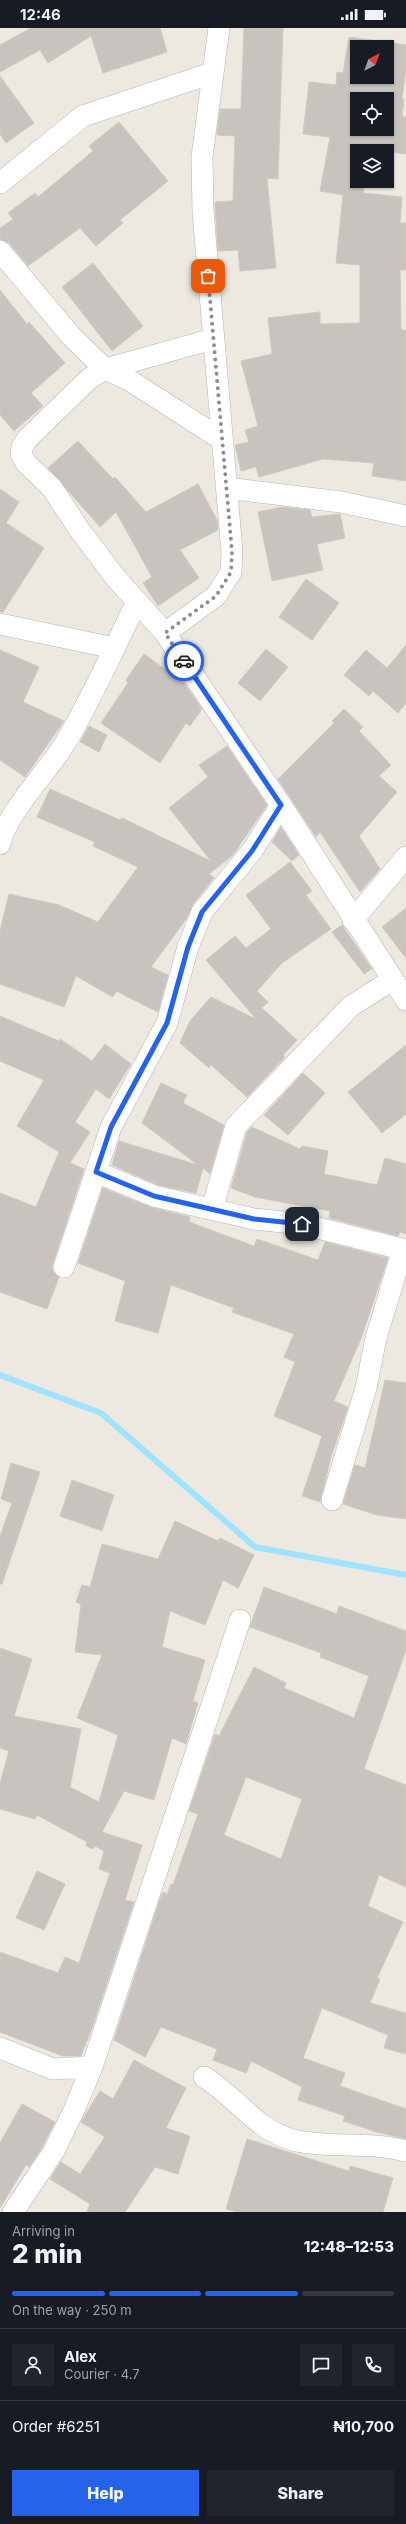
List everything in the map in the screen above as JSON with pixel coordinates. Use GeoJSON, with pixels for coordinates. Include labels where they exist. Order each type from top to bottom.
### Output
{"type":"FeatureCollection","features":[{"type":"Feature","properties":{"kind":"street"},"geometry":{"type":"LineString","coordinates":[[165,633],[216,596],[231,572],[232,552],[221,439],[203,212],[202,157],[219,28]]}},
{"type":"Feature","properties":{"kind":"street"},"geometry":{"type":"LineString","coordinates":[[0,183],[83,116],[212,73]]}},
{"type":"Feature","properties":{"kind":"street"},"geometry":{"type":"LineString","coordinates":[[0,251],[72,336],[105,369],[129,380],[221,439]]}},
{"type":"Feature","properties":{"kind":"street"},"geometry":{"type":"LineString","coordinates":[[213,339],[105,369],[90,378],[28,438],[22,447],[21,454],[26,463],[52,488],[79,529],[137,602],[165,633],[281,805],[353,920],[406,1000]]}},
{"type":"Feature","properties":{"kind":"street"},"geometry":{"type":"LineString","coordinates":[[226,488],[341,502],[406,516]]}},
{"type":"Feature","properties":{"kind":"street"},"geometry":{"type":"LineString","coordinates":[[0,844],[14,815],[64,745],[137,602]]}},
{"type":"Feature","properties":{"kind":"street"},"geometry":{"type":"LineString","coordinates":[[0,624],[114,648]]}},
{"type":"Feature","properties":{"kind":"street"},"geometry":{"type":"LineString","coordinates":[[64,1267],[111,1127],[167,1023],[188,947],[202,912],[252,851],[281,805]]}},
{"type":"Feature","properties":{"kind":"street"},"geometry":{"type":"LineString","coordinates":[[353,920],[406,857]]}},
{"type":"Feature","properties":{"kind":"street"},"geometry":{"type":"LineString","coordinates":[[212,1209],[236,1126],[351,1006],[392,980]]}},
{"type":"Feature","properties":{"kind":"street"},"geometry":{"type":"LineString","coordinates":[[96,1172],[154,1196],[254,1219],[302,1224],[404,1250],[376,1338],[366,1388],[332,1500]]}},
{"type":"Feature","properties":{"kind":"street"},"geometry":{"type":"LineString","coordinates":[[13,2212],[54,2151],[92,2067],[240,1620]]}},
{"type":"Feature","properties":{"kind":"street"},"geometry":{"type":"LineString","coordinates":[[0,2048],[53,2069],[92,2067]]}},
{"type":"Feature","properties":{"kind":"street"},"geometry":{"type":"LineString","coordinates":[[204,2077],[227,2092],[260,2124],[293,2140],[371,2145],[406,2151]]}},
{"type":"Feature","properties":{"kind":"building"},"geometry":{"type":"Polygon","coordinates":[[[31,28],[160,28],[167,52],[103,73],[91,36],[48,63],[40,50],[0,72],[0,45],[31,28]]]}},
{"type":"Feature","properties":{"kind":"building"},"geometry":{"type":"Polygon","coordinates":[[[244,28],[283,28],[278,179],[267,178],[276,268],[240,271],[238,250],[218,251],[215,202],[233,201],[235,136],[217,135],[220,109],[241,109],[244,28]]]}},
{"type":"Feature","properties":{"kind":"building"},"geometry":{"type":"Polygon","coordinates":[[[349,37],[370,40],[350,40],[350,84],[394,84],[394,43],[406,45],[406,68],[402,99],[404,99],[402,117],[406,117],[406,154],[394,152],[394,144],[350,144],[350,188],[364,188],[363,193],[402,197],[400,223],[406,223],[406,270],[400,270],[401,330],[406,330],[406,481],[372,476],[374,463],[323,459],[259,477],[256,467],[241,471],[235,445],[249,442],[245,430],[258,426],[241,361],[272,354],[268,318],[320,312],[320,324],[360,323],[360,265],[336,263],[343,195],[320,191],[330,137],[303,134],[309,82],[336,85],[337,72],[343,73],[349,37]]]}},
{"type":"Feature","properties":{"kind":"building"},"geometry":{"type":"Polygon","coordinates":[[[0,76],[34,123],[6,143],[0,134],[0,76]]]}},
{"type":"Feature","properties":{"kind":"building"},"geometry":{"type":"Polygon","coordinates":[[[119,122],[168,181],[120,220],[123,223],[96,246],[80,228],[28,266],[9,243],[0,239],[0,228],[13,219],[8,213],[35,193],[38,197],[93,151],[89,146],[119,122]]]}},
{"type":"Feature","properties":{"kind":"building"},"geometry":{"type":"Polygon","coordinates":[[[93,263],[143,326],[112,351],[62,287],[93,263]]]}},
{"type":"Feature","properties":{"kind":"building"},"geometry":{"type":"Polygon","coordinates":[[[0,290],[27,324],[29,322],[65,363],[31,393],[43,406],[14,431],[0,415],[0,290]]]}},
{"type":"Feature","properties":{"kind":"building"},"geometry":{"type":"Polygon","coordinates":[[[78,441],[113,479],[115,477],[146,512],[198,484],[217,520],[218,530],[180,550],[199,578],[158,606],[143,583],[152,577],[116,512],[100,527],[48,468],[78,441]]]}},
{"type":"Feature","properties":{"kind":"building"},"geometry":{"type":"Polygon","coordinates":[[[0,489],[19,502],[6,523],[44,548],[3,612],[0,612],[0,489]]]}},
{"type":"Feature","properties":{"kind":"building"},"geometry":{"type":"Polygon","coordinates":[[[282,507],[310,510],[312,517],[340,514],[345,538],[317,544],[323,570],[272,581],[258,512],[282,507]]]}},
{"type":"Feature","properties":{"kind":"building"},"geometry":{"type":"Polygon","coordinates":[[[306,579],[339,603],[312,640],[279,617],[306,579]]]}},
{"type":"Feature","properties":{"kind":"building"},"geometry":{"type":"Polygon","coordinates":[[[406,645],[406,703],[398,713],[373,691],[369,696],[344,675],[366,650],[387,668],[406,645]]]}},
{"type":"Feature","properties":{"kind":"building"},"geometry":{"type":"Polygon","coordinates":[[[266,649],[288,667],[260,701],[238,683],[266,649]]]}},
{"type":"Feature","properties":{"kind":"building"},"geometry":{"type":"Polygon","coordinates":[[[0,650],[39,667],[23,702],[64,721],[25,777],[0,760],[0,650]]]}},
{"type":"Feature","properties":{"kind":"building"},"geometry":{"type":"Polygon","coordinates":[[[144,654],[184,683],[202,709],[190,726],[186,723],[160,763],[101,723],[128,683],[126,680],[144,654]]]}},
{"type":"Feature","properties":{"kind":"building"},"geometry":{"type":"Polygon","coordinates":[[[344,709],[363,727],[359,731],[391,765],[379,776],[397,792],[359,836],[380,869],[360,892],[320,832],[316,837],[278,779],[334,723],[332,721],[344,709]]]}},
{"type":"Feature","properties":{"kind":"building"},"geometry":{"type":"Polygon","coordinates":[[[89,726],[107,735],[99,752],[80,742],[89,726]]]}},
{"type":"Feature","properties":{"kind":"building"},"geometry":{"type":"Polygon","coordinates":[[[227,746],[267,805],[233,855],[209,874],[214,878],[193,904],[187,918],[151,967],[168,975],[158,1012],[116,991],[113,997],[76,976],[64,1007],[0,984],[0,931],[9,894],[59,905],[98,922],[138,867],[93,846],[95,842],[37,817],[50,789],[120,820],[122,818],[211,861],[169,808],[208,777],[199,765],[227,746]]]}},
{"type":"Feature","properties":{"kind":"building"},"geometry":{"type":"Polygon","coordinates":[[[281,827],[299,855],[292,861],[272,842],[281,827]]]}},
{"type":"Feature","properties":{"kind":"building"},"geometry":{"type":"Polygon","coordinates":[[[290,862],[312,891],[306,895],[331,929],[282,963],[257,991],[268,1002],[262,1008],[297,1040],[283,1055],[285,1057],[247,1097],[211,1065],[209,1068],[180,1043],[190,1021],[211,997],[256,1019],[206,960],[235,936],[246,948],[271,929],[246,895],[290,862]]]}},
{"type":"Feature","properties":{"kind":"building"},"geometry":{"type":"Polygon","coordinates":[[[406,908],[406,958],[382,927],[406,908]]]}},
{"type":"Feature","properties":{"kind":"building"},"geometry":{"type":"Polygon","coordinates":[[[342,925],[372,969],[364,974],[332,932],[342,925]]]}},
{"type":"Feature","properties":{"kind":"building"},"geometry":{"type":"Polygon","coordinates":[[[0,1016],[59,1041],[60,1039],[92,1061],[105,1044],[131,1064],[109,1099],[96,1089],[75,1122],[90,1132],[70,1163],[84,1169],[53,1263],[52,1270],[59,1277],[47,1309],[0,1292],[0,1193],[36,1207],[59,1152],[17,1126],[44,1080],[0,1061],[0,1016]]]}},
{"type":"Feature","properties":{"kind":"building"},"geometry":{"type":"Polygon","coordinates":[[[406,1045],[406,1114],[382,1133],[348,1092],[406,1045]]]}},
{"type":"Feature","properties":{"kind":"building"},"geometry":{"type":"Polygon","coordinates":[[[303,1073],[325,1093],[288,1135],[264,1115],[303,1073]]]}},
{"type":"Feature","properties":{"kind":"building"},"geometry":{"type":"Polygon","coordinates":[[[161,1083],[187,1095],[183,1103],[224,1125],[210,1174],[203,1168],[196,1193],[158,1185],[112,1165],[119,1141],[198,1165],[142,1123],[161,1083]]]}},
{"type":"Feature","properties":{"kind":"building"},"geometry":{"type":"Polygon","coordinates":[[[252,1127],[300,1149],[302,1146],[328,1151],[324,1174],[377,1185],[385,1158],[406,1164],[406,1234],[400,1232],[398,1236],[329,1218],[330,1211],[255,1197],[231,1188],[247,1132],[252,1127]]]}},
{"type":"Feature","properties":{"kind":"building"},"geometry":{"type":"Polygon","coordinates":[[[103,1188],[150,1207],[190,1217],[189,1222],[254,1246],[257,1239],[318,1260],[325,1242],[388,1258],[362,1336],[334,1401],[348,1407],[331,1457],[320,1502],[302,1496],[322,1436],[274,1416],[295,1362],[284,1357],[294,1334],[232,1312],[234,1308],[171,1285],[158,1333],[115,1321],[125,1281],[78,1263],[103,1188]]]}},
{"type":"Feature","properties":{"kind":"building"},"geometry":{"type":"Polygon","coordinates":[[[385,1380],[406,1383],[406,1519],[377,1515],[343,1504],[355,1465],[365,1468],[385,1380]]]}},
{"type":"Feature","properties":{"kind":"building"},"geometry":{"type":"Polygon","coordinates":[[[11,1463],[40,1472],[2,1584],[0,1584],[0,1536],[12,1503],[1,1499],[11,1463]]]}},
{"type":"Feature","properties":{"kind":"building"},"geometry":{"type":"Polygon","coordinates":[[[72,1480],[114,1495],[102,1531],[60,1516],[72,1480]]]}},
{"type":"Feature","properties":{"kind":"building"},"geometry":{"type":"Polygon","coordinates":[[[175,1521],[218,1541],[220,1538],[254,1555],[238,1588],[223,1580],[205,1625],[170,1611],[162,1647],[205,1660],[193,1701],[198,1703],[186,1744],[172,1738],[154,1800],[124,1791],[102,1832],[142,1845],[125,1900],[134,1902],[92,2028],[81,2056],[63,2056],[0,2032],[0,1952],[58,1973],[65,1957],[79,1963],[110,1873],[99,1869],[104,1851],[95,1846],[93,1849],[86,1846],[87,1842],[37,1815],[35,1819],[0,1809],[0,1783],[9,1751],[0,1748],[0,1648],[32,1659],[14,1716],[81,1729],[70,1787],[99,1802],[118,1735],[77,1718],[102,1655],[75,1652],[81,1604],[76,1602],[82,1585],[90,1587],[102,1544],[158,1559],[175,1521]]]}},
{"type":"Feature","properties":{"kind":"building"},"geometry":{"type":"Polygon","coordinates":[[[264,1587],[337,1614],[339,1606],[406,1631],[406,1650],[364,1769],[406,1785],[406,1887],[379,1875],[368,1906],[403,1922],[377,1978],[380,1979],[370,2003],[406,2013],[406,2054],[384,2048],[388,2035],[322,2008],[303,2058],[345,2073],[340,2086],[406,2109],[406,2139],[377,2132],[343,2121],[345,2116],[298,2100],[302,2087],[251,2061],[246,2073],[213,2060],[217,2049],[161,2027],[145,2057],[114,2040],[160,1899],[163,1892],[167,1894],[171,1884],[173,1885],[198,1814],[189,1811],[215,1734],[219,1736],[254,1667],[286,1683],[284,1688],[354,1718],[369,1676],[320,1657],[321,1653],[250,1627],[264,1587]],[[246,1777],[224,1835],[281,1859],[302,1799],[246,1777]]]}},
{"type":"Feature","properties":{"kind":"building"},"geometry":{"type":"Polygon","coordinates":[[[37,1871],[65,1884],[44,1930],[16,1918],[37,1871]]]}},
{"type":"Feature","properties":{"kind":"building"},"geometry":{"type":"Polygon","coordinates":[[[134,2060],[186,2088],[166,2128],[190,2136],[178,2174],[155,2167],[125,2212],[87,2212],[90,2204],[50,2179],[61,2162],[80,2174],[105,2137],[81,2122],[100,2091],[113,2099],[134,2060]]]}},
{"type":"Feature","properties":{"kind":"building"},"geometry":{"type":"Polygon","coordinates":[[[22,2104],[55,2122],[41,2149],[29,2167],[26,2165],[0,2208],[0,2143],[22,2104]]]}},
{"type":"Feature","properties":{"kind":"building"},"geometry":{"type":"Polygon","coordinates":[[[247,2139],[349,2171],[350,2166],[393,2178],[383,2212],[238,2212],[226,2209],[247,2139]]]}},
{"type":"Feature","properties":{"kind":"waterway"},"geometry":{"type":"LineString","coordinates":[[0,1375],[101,1413],[255,1547],[406,1575]]}},
{"type":"Feature","properties":{"kind":"way so far"},"geometry":{"type":"LineString","coordinates":[[184,661],[165,633],[216,596],[231,572],[232,552],[208,276]]}},
{"type":"Feature","properties":{"kind":"route"},"geometry":{"type":"LineString","coordinates":[[184,661],[281,805],[252,851],[202,912],[188,947],[167,1023],[111,1127],[96,1172],[154,1196],[254,1219],[302,1224]]}}]}
